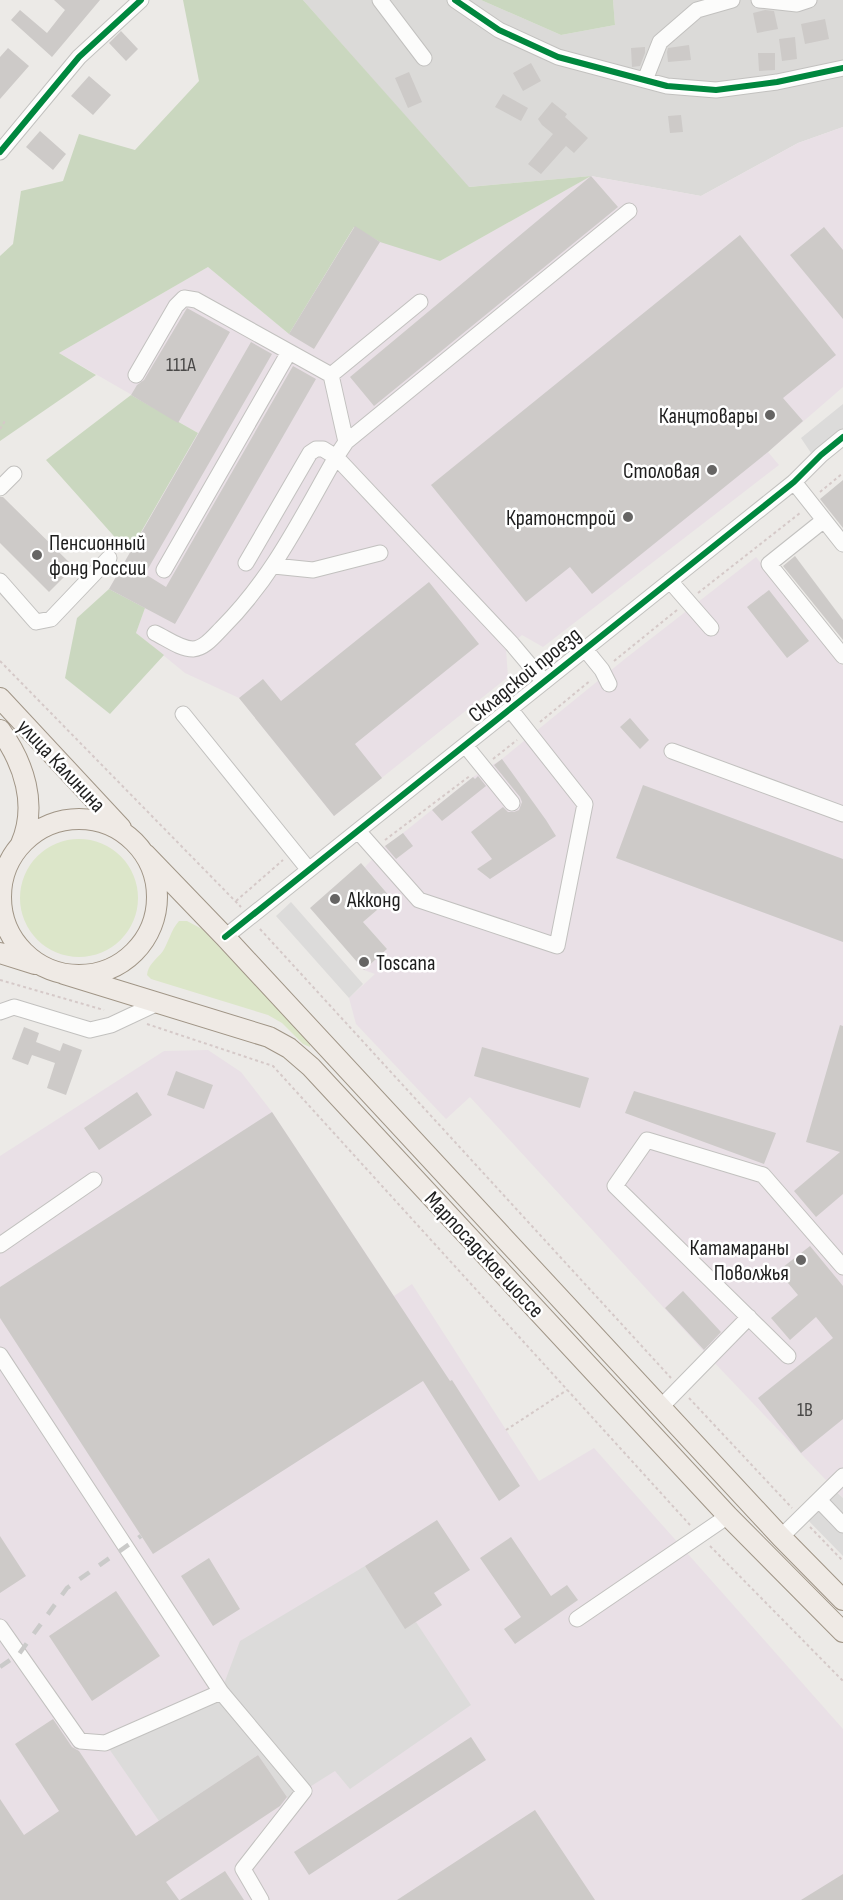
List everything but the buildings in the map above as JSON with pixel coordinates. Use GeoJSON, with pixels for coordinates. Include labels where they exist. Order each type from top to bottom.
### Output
{"type":"FeatureCollection","features":[{"type":"Feature","properties":{"kind":"main road","name":"улица Калинина"},"geometry":{"type":"LineString","coordinates":[[0,699],[124,832]]}},
{"type":"Feature","properties":{"kind":"main road","name":"улица Калинина"},"geometry":{"type":"LineString","coordinates":[[0,730],[18,759],[28,794],[29,816],[25,834],[12,852]]}},
{"type":"Feature","properties":{"kind":"main road"},"geometry":{"type":"LineString","coordinates":[[0,953],[64,974],[84,975],[105,971],[131,956],[145,940],[154,922],[158,902],[157,883],[145,854],[124,832],[99,821],[73,819],[39,829],[12,852],[2,882],[1,904],[6,926],[25,954],[44,967]]}},
{"type":"Feature","properties":{"kind":"main road","name":"Марпосадское шоссе"},"geometry":{"type":"LineString","coordinates":[[145,854],[225,937],[660,1408],[843,1600]]}},
{"type":"Feature","properties":{"kind":"main road","name":"Марпосадское шоссе"},"geometry":{"type":"LineString","coordinates":[[64,974],[269,1037],[289,1048],[311,1067],[728,1516],[843,1632]]}},
{"type":"Feature","properties":{"kind":"street"},"geometry":{"type":"LineString","coordinates":[[0,152],[79,57],[141,0]]}},
{"type":"Feature","properties":{"kind":"street"},"geometry":{"type":"LineString","coordinates":[[380,0],[424,58]]}},
{"type":"Feature","properties":{"kind":"street"},"geometry":{"type":"LineString","coordinates":[[455,0],[499,30],[558,57],[667,86],[716,90],[777,82],[843,68]]}},
{"type":"Feature","properties":{"kind":"street"},"geometry":{"type":"LineString","coordinates":[[645,80],[660,42],[697,10],[732,0]]}},
{"type":"Feature","properties":{"kind":"street"},"geometry":{"type":"LineString","coordinates":[[759,0],[797,4],[809,0]]}},
{"type":"Feature","properties":{"kind":"street"},"geometry":{"type":"LineString","coordinates":[[155,633],[182,647],[193,649],[205,645],[244,606],[274,566],[346,442],[629,211]]}},
{"type":"Feature","properties":{"kind":"street"},"geometry":{"type":"LineString","coordinates":[[136,375],[176,306],[184,298],[196,300],[331,375],[346,442]]}},
{"type":"Feature","properties":{"kind":"street"},"geometry":{"type":"LineString","coordinates":[[331,375],[420,302]]}},
{"type":"Feature","properties":{"kind":"street"},"geometry":{"type":"LineString","coordinates":[[164,570],[289,352]]}},
{"type":"Feature","properties":{"kind":"street","name":"Складской проезд"},"geometry":{"type":"LineString","coordinates":[[225,937],[794,482],[843,437]]}},
{"type":"Feature","properties":{"kind":"street"},"geometry":{"type":"LineString","coordinates":[[246,563],[310,453],[316,448],[323,449],[336,457],[512,644],[544,682]]}},
{"type":"Feature","properties":{"kind":"street"},"geometry":{"type":"LineString","coordinates":[[0,488],[14,474]]}},
{"type":"Feature","properties":{"kind":"street"},"geometry":{"type":"LineString","coordinates":[[794,482],[843,544]]}},
{"type":"Feature","properties":{"kind":"street"},"geometry":{"type":"LineString","coordinates":[[824,520],[769,564],[843,656]]}},
{"type":"Feature","properties":{"kind":"street"},"geometry":{"type":"LineString","coordinates":[[274,566],[313,570],[380,553]]}},
{"type":"Feature","properties":{"kind":"street"},"geometry":{"type":"LineString","coordinates":[[0,581],[36,622],[51,619],[109,558]]}},
{"type":"Feature","properties":{"kind":"street"},"geometry":{"type":"LineString","coordinates":[[670,581],[711,628]]}},
{"type":"Feature","properties":{"kind":"street"},"geometry":{"type":"LineString","coordinates":[[585,649],[606,677]]}},
{"type":"Feature","properties":{"kind":"street"},"geometry":{"type":"LineString","coordinates":[[358,831],[419,900],[557,946],[585,804],[510,709]]}},
{"type":"Feature","properties":{"kind":"street"},"geometry":{"type":"LineString","coordinates":[[183,714],[309,870]]}},
{"type":"Feature","properties":{"kind":"street"},"geometry":{"type":"LineString","coordinates":[[465,745],[512,803]]}},
{"type":"Feature","properties":{"kind":"street"},"geometry":{"type":"LineString","coordinates":[[672,751],[843,814]]}},
{"type":"Feature","properties":{"kind":"street"},"geometry":{"type":"LineString","coordinates":[[0,1012],[14,1007],[90,1030],[111,1025],[160,1002]]}},
{"type":"Feature","properties":{"kind":"street"},"geometry":{"type":"LineString","coordinates":[[788,1356],[615,1186],[647,1140],[763,1175],[843,1267]]}},
{"type":"Feature","properties":{"kind":"street"},"geometry":{"type":"LineString","coordinates":[[0,1245],[94,1180]]}},
{"type":"Feature","properties":{"kind":"street"},"geometry":{"type":"LineString","coordinates":[[660,1408],[749,1317]]}},
{"type":"Feature","properties":{"kind":"street"},"geometry":{"type":"LineString","coordinates":[[0,1354],[221,1692],[303,1791],[243,1869],[261,1900]]}},
{"type":"Feature","properties":{"kind":"street"},"geometry":{"type":"LineString","coordinates":[[781,1537],[843,1476]]}},
{"type":"Feature","properties":{"kind":"street"},"geometry":{"type":"LineString","coordinates":[[819,1500],[843,1525]]}},
{"type":"Feature","properties":{"kind":"street"},"geometry":{"type":"LineString","coordinates":[[578,1619],[728,1516]]}},
{"type":"Feature","properties":{"kind":"street"},"geometry":{"type":"LineString","coordinates":[[0,1627],[80,1741],[105,1743],[221,1692]]}},
{"type":"Feature","properties":{"kind":"path"},"geometry":{"type":"LineString","coordinates":[[0,429],[5,421]]}},
{"type":"Feature","properties":{"kind":"path"},"geometry":{"type":"LineString","coordinates":[[819,492],[843,473]]}},
{"type":"Feature","properties":{"kind":"path"},"geometry":{"type":"LineString","coordinates":[[373,849],[606,677],[688,601],[802,511]]}},
{"type":"Feature","properties":{"kind":"path"},"geometry":{"type":"LineString","coordinates":[[0,661],[245,912]]}},
{"type":"Feature","properties":{"kind":"path"},"geometry":{"type":"LineString","coordinates":[[236,901],[293,851]]}},
{"type":"Feature","properties":{"kind":"path"},"geometry":{"type":"LineString","coordinates":[[260,929],[676,1384]]}},
{"type":"Feature","properties":{"kind":"path"},"geometry":{"type":"LineString","coordinates":[[0,980],[103,1010]]}},
{"type":"Feature","properties":{"kind":"path"},"geometry":{"type":"LineString","coordinates":[[146,1024],[273,1066],[696,1531]]}},
{"type":"Feature","properties":{"kind":"path"},"geometry":{"type":"LineString","coordinates":[[506,1430],[567,1390]]}},
{"type":"Feature","properties":{"kind":"path"},"geometry":{"type":"LineString","coordinates":[[686,1394],[797,1514]]}},
{"type":"Feature","properties":{"kind":"path"},"geometry":{"type":"LineString","coordinates":[[817,1534],[843,1561]]}},
{"type":"Feature","properties":{"kind":"path"},"geometry":{"type":"LineString","coordinates":[[705,1541],[843,1681]]}},
{"type":"Feature","properties":{"kind":"shaded area"},"geometry":{"type":"Polygon","coordinates":[[[303,0],[481,0],[561,35],[615,25],[613,0],[843,0],[843,127],[798,143],[701,196],[591,176],[468,187],[303,0]]]}},
{"type":"Feature","properties":{"kind":"shaded area"},"geometry":{"type":"Polygon","coordinates":[[[843,127],[843,387],[768,452],[779,465],[543,647],[522,635],[506,649],[508,677],[334,816],[239,698],[185,673],[136,633],[145,608],[109,589],[198,433],[59,353],[208,267],[289,334],[355,226],[440,261],[591,176],[701,196],[798,143],[843,127]]]}},
{"type":"Feature","properties":{"kind":"shaded area"},"geometry":{"type":"Polygon","coordinates":[[[843,404],[843,429],[811,453],[801,438],[843,404]]]}},
{"type":"Feature","properties":{"kind":"shaded area"},"geometry":{"type":"Polygon","coordinates":[[[756,557],[843,666],[843,1498],[709,1357],[470,1097],[446,1119],[356,1024],[349,998],[375,974],[364,970],[387,949],[363,922],[391,898],[365,867],[385,846],[473,777],[502,759],[626,658],[756,557]]]}},
{"type":"Feature","properties":{"kind":"shaded area"},"geometry":{"type":"Polygon","coordinates":[[[291,902],[363,984],[349,998],[276,916],[291,902]]]}},
{"type":"Feature","properties":{"kind":"shaded area"},"geometry":{"type":"Polygon","coordinates":[[[208,1050],[241,1072],[272,1112],[394,1296],[412,1284],[539,1481],[594,1448],[843,1729],[843,1900],[0,1900],[0,1156],[164,1051],[208,1050]]]}},
{"type":"Feature","properties":{"kind":"shaded area"},"geometry":{"type":"Polygon","coordinates":[[[830,1486],[843,1498],[843,1556],[801,1513],[830,1486]]]}},
{"type":"Feature","properties":{"kind":"shaded area"},"geometry":{"type":"Polygon","coordinates":[[[365,1566],[405,1628],[416,1622],[471,1705],[350,1789],[335,1771],[289,1800],[258,1755],[159,1821],[105,1743],[221,1692],[240,1641],[365,1566]]]}},
{"type":"Feature","properties":{"kind":"green space"},"geometry":{"type":"Polygon","coordinates":[[[183,0],[303,0],[469,187],[591,176],[440,261],[380,242],[354,227],[289,334],[208,267],[59,353],[96,375],[0,441],[0,256],[13,244],[21,191],[63,181],[79,134],[135,150],[199,81],[183,0]]]}},
{"type":"Feature","properties":{"kind":"green space"},"geometry":{"type":"Polygon","coordinates":[[[481,0],[613,0],[615,25],[561,35],[481,0]]]}},
{"type":"Feature","properties":{"kind":"green space"},"geometry":{"type":"Polygon","coordinates":[[[131,395],[198,433],[129,553],[46,460],[131,395]]]}},
{"type":"Feature","properties":{"kind":"green space"},"geometry":{"type":"Polygon","coordinates":[[[109,589],[145,608],[136,633],[164,655],[110,714],[65,678],[77,618],[109,589]]]}},
{"type":"Feature","properties":{"kind":"green space"},"geometry":{"type":"Polygon","coordinates":[[[79,839],[102,843],[121,856],[134,875],[138,898],[134,921],[121,940],[102,953],[79,957],[56,953],[37,940],[24,921],[20,898],[24,875],[37,856],[56,843],[79,839]]]}},
{"type":"Feature","properties":{"kind":"green space"},"geometry":{"type":"Polygon","coordinates":[[[179,921],[187,921],[202,929],[310,1042],[310,1047],[303,1044],[282,1023],[268,1015],[151,979],[147,975],[149,968],[163,951],[179,921]]]}},
{"type":"Feature","properties":{"kind":"railway"},"geometry":{"type":"LineString","coordinates":[[0,1667],[19,1654],[67,1588],[141,1536]]}},
{"type":"Feature","properties":{"kind":"cycle path"},"geometry":{"type":"LineString","coordinates":[[0,152],[79,57],[141,0]]}},
{"type":"Feature","properties":{"kind":"cycle path"},"geometry":{"type":"LineString","coordinates":[[455,0],[499,30],[558,57],[667,86],[716,90],[777,82],[843,68]]}},
{"type":"Feature","properties":{"kind":"cycle path"},"geometry":{"type":"LineString","coordinates":[[225,937],[794,482],[843,437]]}},
{"type":"Feature","properties":{"kind":"place","name":"Канцтовары"},"geometry":{"type":"Point","coordinates":[770,415]}},
{"type":"Feature","properties":{"kind":"place","name":"Столовая"},"geometry":{"type":"Point","coordinates":[712,470]}},
{"type":"Feature","properties":{"kind":"place","name":"Кратонстрой"},"geometry":{"type":"Point","coordinates":[628,517]}},
{"type":"Feature","properties":{"kind":"place","name":"Пенсионный фонд России"},"geometry":{"type":"Point","coordinates":[37,555]}},
{"type":"Feature","properties":{"kind":"place","name":"Акконд"},"geometry":{"type":"Point","coordinates":[335,899]}},
{"type":"Feature","properties":{"kind":"place","name":"Toscana"},"geometry":{"type":"Point","coordinates":[364,962]}},
{"type":"Feature","properties":{"kind":"place","name":"Катамараны Поволжья"},"geometry":{"type":"Point","coordinates":[801,1260]}}]}
